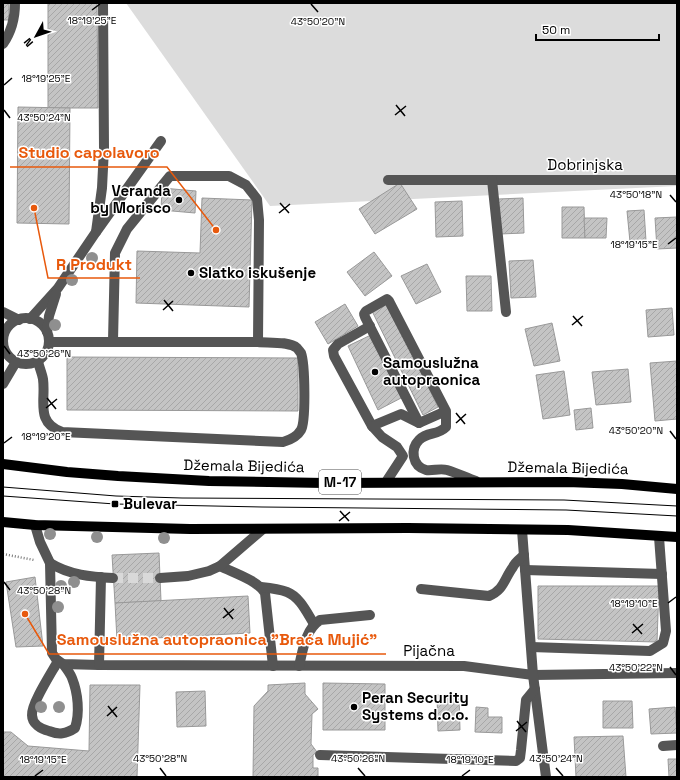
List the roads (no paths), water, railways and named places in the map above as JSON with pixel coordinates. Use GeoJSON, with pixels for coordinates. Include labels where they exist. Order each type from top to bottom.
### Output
{"type":"FeatureCollection","features":[{"type":"Feature","properties":{"kind":"main road","name":"Džemala Bijedića"},"geometry":{"type":"LineString","coordinates":[[3,464],[67,472],[165,479],[254,482],[476,482],[622,484],[677,489]]}},
{"type":"Feature","properties":{"kind":"main road"},"geometry":{"type":"LineString","coordinates":[[3,522],[35,525],[263,529],[408,528],[522,530],[610,532],[659,537],[677,537]]}},
{"type":"Feature","properties":{"kind":"street"},"geometry":{"type":"LineString","coordinates":[[3,44],[11,32],[15,14],[15,3]]}},
{"type":"Feature","properties":{"kind":"street"},"geometry":{"type":"LineString","coordinates":[[96,232],[102,188],[104,148],[103,3]]}},
{"type":"Feature","properties":{"kind":"street"},"geometry":{"type":"LineString","coordinates":[[30,319],[58,288],[161,141]]}},
{"type":"Feature","properties":{"kind":"street"},"geometry":{"type":"LineString","coordinates":[[113,341],[115,253],[127,229],[170,176],[229,176],[246,185],[257,199],[259,220],[258,342]]}},
{"type":"Feature","properties":{"kind":"street","name":"Dobrinjska"},"geometry":{"type":"LineString","coordinates":[[388,180],[677,180]]}},
{"type":"Feature","properties":{"kind":"street"},"geometry":{"type":"LineString","coordinates":[[492,180],[506,312]]}},
{"type":"Feature","properties":{"kind":"street"},"geometry":{"type":"LineString","coordinates":[[48,337],[40,323],[30,319],[19,320],[13,323],[4,332],[4,346],[11,358],[16,362],[27,364],[38,361],[46,352],[48,337],[49,316],[58,288]]}},
{"type":"Feature","properties":{"kind":"street"},"geometry":{"type":"LineString","coordinates":[[419,423],[365,317],[366,311],[387,299],[446,411],[446,427],[441,432],[424,436],[418,441],[413,449],[414,458],[425,470],[446,469],[476,482]]}},
{"type":"Feature","properties":{"kind":"street"},"geometry":{"type":"LineString","coordinates":[[3,312],[19,320]]}},
{"type":"Feature","properties":{"kind":"street"},"geometry":{"type":"LineString","coordinates":[[370,326],[338,344],[333,350],[334,356],[372,426],[382,437],[397,447],[403,456],[386,482]]}},
{"type":"Feature","properties":{"kind":"street","name":"Džemala Bijedića"},"geometry":{"type":"LineString","coordinates":[[38,361],[43,378],[43,413],[47,422],[54,429],[62,432],[283,442],[292,439],[301,430],[304,421],[304,367],[300,352],[296,347],[290,344],[258,342],[113,341],[48,337]]}},
{"type":"Feature","properties":{"kind":"street"},"geometry":{"type":"LineString","coordinates":[[3,384],[16,362]]}},
{"type":"Feature","properties":{"kind":"street"},"geometry":{"type":"LineString","coordinates":[[419,423],[446,411]]}},
{"type":"Feature","properties":{"kind":"street"},"geometry":{"type":"LineString","coordinates":[[372,426],[401,414],[419,423]]}},
{"type":"Feature","properties":{"kind":"street"},"geometry":{"type":"LineString","coordinates":[[35,525],[40,542],[50,563],[52,653],[56,659],[61,662],[72,677],[78,720],[75,728],[68,733],[55,734],[38,726],[34,721],[32,714],[37,699],[61,662]]}},
{"type":"Feature","properties":{"kind":"street"},"geometry":{"type":"LineString","coordinates":[[160,578],[188,576],[209,571],[220,566],[263,529]]}},
{"type":"Feature","properties":{"kind":"street"},"geometry":{"type":"LineString","coordinates":[[522,530],[533,675],[546,777]]}},
{"type":"Feature","properties":{"kind":"street"},"geometry":{"type":"LineString","coordinates":[[531,647],[650,651],[663,643],[666,631],[659,537]]}},
{"type":"Feature","properties":{"kind":"street"},"geometry":{"type":"LineString","coordinates":[[421,589],[489,596],[497,593],[501,589],[513,565],[524,555]]}},
{"type":"Feature","properties":{"kind":"street"},"geometry":{"type":"LineString","coordinates":[[50,563],[59,569],[69,572],[101,578],[113,578]]}},
{"type":"Feature","properties":{"kind":"street"},"geometry":{"type":"LineString","coordinates":[[220,566],[262,587],[287,592],[293,595],[298,599],[314,624]]}},
{"type":"Feature","properties":{"kind":"street"},"geometry":{"type":"LineString","coordinates":[[525,570],[662,574]]}},
{"type":"Feature","properties":{"kind":"street"},"geometry":{"type":"LineString","coordinates":[[99,665],[101,578]]}},
{"type":"Feature","properties":{"kind":"street"},"geometry":{"type":"LineString","coordinates":[[262,587],[265,593],[273,666]]}},
{"type":"Feature","properties":{"kind":"street"},"geometry":{"type":"LineString","coordinates":[[299,666],[308,633],[314,624],[320,620],[370,615]]}},
{"type":"Feature","properties":{"kind":"street","name":"Pijačna"},"geometry":{"type":"LineString","coordinates":[[61,662],[99,665],[464,666],[533,675],[677,673]]}},
{"type":"Feature","properties":{"kind":"street"},"geometry":{"type":"LineString","coordinates":[[320,755],[516,761],[520,758],[526,700],[535,689]]}},
{"type":"Feature","properties":{"kind":"street"},"geometry":{"type":"LineString","coordinates":[[663,746],[677,746]]}},
{"type":"Feature","properties":{"kind":"tunnel"},"geometry":{"type":"LineString","coordinates":[[113,578],[160,578]]}},
{"type":"Feature","properties":{"kind":"tram line"},"geometry":{"type":"LineString","coordinates":[[3,487],[116,496],[182,498],[564,500],[677,506]]}},
{"type":"Feature","properties":{"kind":"tram line"},"geometry":{"type":"LineString","coordinates":[[3,496],[115,504],[566,510],[677,516]]}},
{"type":"Feature","properties":{"kind":"place","name":"Veranda by Morisco"},"geometry":{"type":"Point","coordinates":[179,200]}},
{"type":"Feature","properties":{"kind":"place","name":"R Produkt"},"geometry":{"type":"Point","coordinates":[34,208]}},
{"type":"Feature","properties":{"kind":"place","name":"Studio capolavoro"},"geometry":{"type":"Point","coordinates":[216,230]}},
{"type":"Feature","properties":{"kind":"place","name":"Slatko iskušenje"},"geometry":{"type":"Point","coordinates":[191,273]}},
{"type":"Feature","properties":{"kind":"place","name":"Samouslužna autopraonica"},"geometry":{"type":"Point","coordinates":[375,372]}},
{"type":"Feature","properties":{"kind":"place","name":"Bulevar"},"geometry":{"type":"Point","coordinates":[115,504]}},
{"type":"Feature","properties":{"kind":"place","name":"Samouslužna autopraonica \"Braća Mujić\""},"geometry":{"type":"Point","coordinates":[25,614]}},
{"type":"Feature","properties":{"kind":"place","name":"Peran Security Systems d.o.o."},"geometry":{"type":"Point","coordinates":[354,707]}}]}
